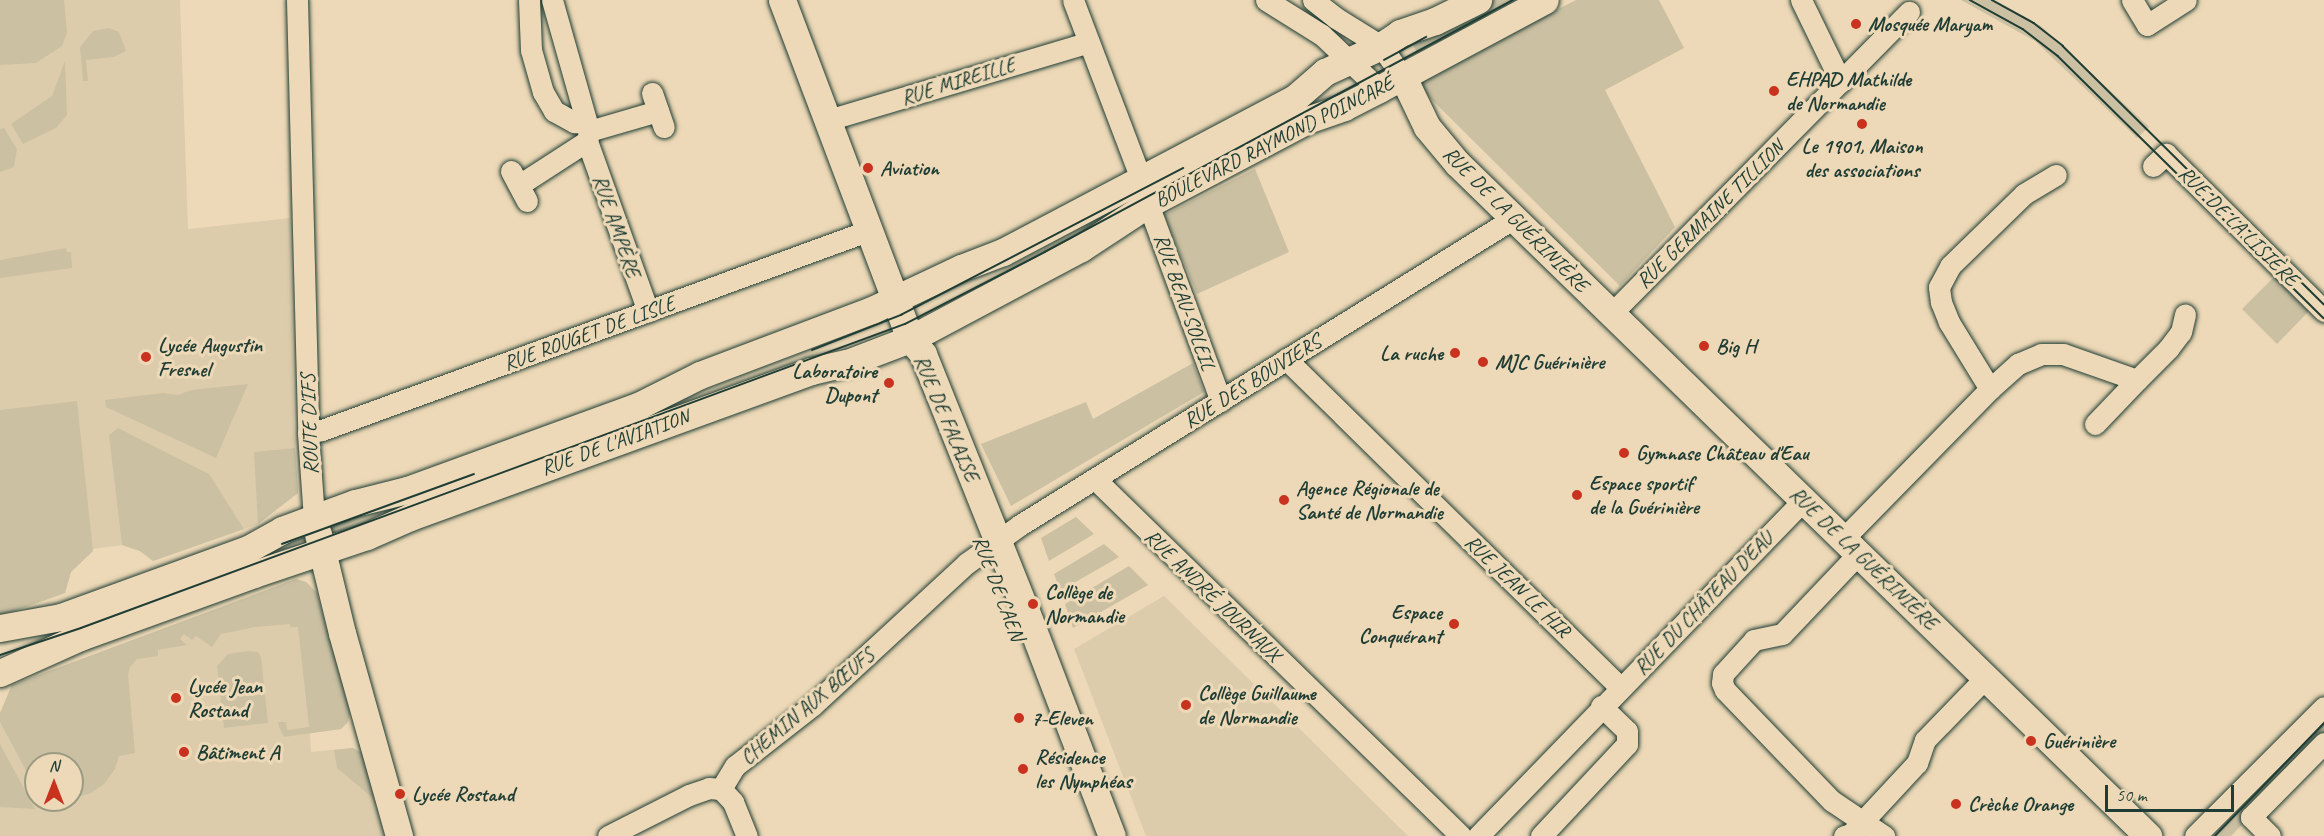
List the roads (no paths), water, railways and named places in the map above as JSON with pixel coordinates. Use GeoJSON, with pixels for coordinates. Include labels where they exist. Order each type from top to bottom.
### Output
{"type":"FeatureCollection","features":[{"type":"Feature","properties":{"kind":"main road","name":"RUE DE FALAISE"},"geometry":{"type":"LineString","coordinates":[[782,0],[910,339]]}},
{"type":"Feature","properties":{"kind":"main road","name":"BOULEVARD RAYMOND POINCARÉ"},"geometry":{"type":"LineString","coordinates":[[910,339],[1081,248],[1145,192],[1295,98],[1325,72],[1381,46],[1400,33],[1435,21],[1478,0]]}},
{"type":"Feature","properties":{"kind":"main road","name":"BOULEVARD RAYMOND POINCARÉ"},"geometry":{"type":"LineString","coordinates":[[895,299],[1306,120],[1344,107],[1545,0]]}},
{"type":"Feature","properties":{"kind":"main road","name":"RUE DE LA GUÉRINIÈRE"},"geometry":{"type":"LineString","coordinates":[[1403,77],[1427,128]]}},
{"type":"Feature","properties":{"kind":"main road","name":"RUE DE LA GUÉRINIÈRE"},"geometry":{"type":"LineString","coordinates":[[1379,89],[1399,108],[1427,128],[1457,163],[2148,836]]}},
{"type":"Feature","properties":{"kind":"main road","name":"RUE DE L'AVIATION"},"geometry":{"type":"LineString","coordinates":[[0,628],[61,617],[248,549],[282,530],[355,503],[407,490],[638,406],[700,375],[820,331],[895,299]]}},
{"type":"Feature","properties":{"kind":"main road","name":"RUE DE L'AVIATION"},"geometry":{"type":"LineString","coordinates":[[0,673],[80,637],[367,537],[410,517],[811,371],[847,363],[910,339]]}},
{"type":"Feature","properties":{"kind":"main road","name":"RUE DE CAEN"},"geometry":{"type":"LineString","coordinates":[[910,339],[908,359],[991,547],[1094,836]]}},
{"type":"Feature","properties":{"kind":"main road","name":"ROUTE D'IFS"},"geometry":{"type":"LineString","coordinates":[[314,518],[342,633],[399,836]]}},
{"type":"Feature","properties":{"kind":"main road"},"geometry":{"type":"LineString","coordinates":[[991,547],[1112,836]]}},
{"type":"Feature","properties":{"kind":"street","name":"ROUTE D'IFS"},"geometry":{"type":"LineString","coordinates":[[297,0],[308,433],[314,518]]}},
{"type":"Feature","properties":{"kind":"street"},"geometry":{"type":"LineString","coordinates":[[529,0],[531,50],[543,92],[554,111],[588,132]]}},
{"type":"Feature","properties":{"kind":"street","name":"RUE AMPÈRE"},"geometry":{"type":"LineString","coordinates":[[552,0],[588,132],[648,312]]}},
{"type":"Feature","properties":{"kind":"street","name":"RUE BEAU-SOLEIL"},"geometry":{"type":"LineString","coordinates":[[1073,0],[1221,401]]}},
{"type":"Feature","properties":{"kind":"street"},"geometry":{"type":"LineString","coordinates":[[1271,3],[1291,5],[1298,0]]}},
{"type":"Feature","properties":{"kind":"street"},"geometry":{"type":"LineString","coordinates":[[1313,0],[1335,18],[1381,46],[1403,77]]}},
{"type":"Feature","properties":{"kind":"street"},"geometry":{"type":"LineString","coordinates":[[1801,0],[1840,82]]}},
{"type":"Feature","properties":{"kind":"street"},"geometry":{"type":"LineString","coordinates":[[2132,0],[2147,25],[2186,0]]}},
{"type":"Feature","properties":{"kind":"street"},"geometry":{"type":"LineString","coordinates":[[1271,3],[1310,26],[1352,61],[1379,89]]}},
{"type":"Feature","properties":{"kind":"street","name":"RUE GERMAINE TILLION"},"geometry":{"type":"LineString","coordinates":[[1612,314],[1909,12]]}},
{"type":"Feature","properties":{"kind":"street","name":"RUE MIREILLE"},"geometry":{"type":"LineString","coordinates":[[828,120],[1089,42]]}},
{"type":"Feature","properties":{"kind":"street"},"geometry":{"type":"LineString","coordinates":[[519,186],[588,132],[658,110]]}},
{"type":"Feature","properties":{"kind":"street","name":"RUE DE LA LISIÈRE"},"geometry":{"type":"LineString","coordinates":[[2153,166],[2166,154],[2324,310]]}},
{"type":"Feature","properties":{"kind":"street"},"geometry":{"type":"LineString","coordinates":[[1990,389],[1949,322],[1941,302],[1939,286],[1950,267],[2024,194],[2056,175]]}},
{"type":"Feature","properties":{"kind":"street","name":"RUE DES BOUVIERS"},"geometry":{"type":"LineString","coordinates":[[991,547],[1020,525],[1514,218]]}},
{"type":"Feature","properties":{"kind":"street","name":"RUE ROUGET DE LISLE"},"geometry":{"type":"LineString","coordinates":[[308,433],[322,430],[870,230]]}},
{"type":"Feature","properties":{"kind":"street"},"geometry":{"type":"LineString","coordinates":[[2095,424],[2168,349],[2181,332],[2184,314]]}},
{"type":"Feature","properties":{"kind":"street"},"geometry":{"type":"LineString","coordinates":[[1884,836],[1864,820],[1832,801],[1725,690],[1722,683],[1723,674],[1754,640],[1782,634],[1851,545],[1990,389],[2018,364],[2041,354],[2062,354],[2137,380]]}},
{"type":"Feature","properties":{"kind":"street","name":"RUE JEAN LE HIR"},"geometry":{"type":"LineString","coordinates":[[1286,359],[1620,687]]}},
{"type":"Feature","properties":{"kind":"street","name":"RUE ANDRÉ JOURNAUX"},"geometry":{"type":"LineString","coordinates":[[1095,479],[1461,836]]}},
{"type":"Feature","properties":{"kind":"street","name":"RUE DU CHÂTEAU D'EAU"},"geometry":{"type":"LineString","coordinates":[[1478,836],[1601,706],[1804,500]]}},
{"type":"Feature","properties":{"kind":"street","name":"CHEMIN AUX BŒUFS"},"geometry":{"type":"LineString","coordinates":[[722,789],[735,766],[813,705],[967,563],[991,547]]}},
{"type":"Feature","properties":{"kind":"street"},"geometry":{"type":"LineString","coordinates":[[1844,836],[1851,834],[1917,763],[1924,740],[1986,677]]}},
{"type":"Feature","properties":{"kind":"street"},"geometry":{"type":"LineString","coordinates":[[1541,836],[1627,744],[1627,731],[1601,706]]}},
{"type":"Feature","properties":{"kind":"street"},"geometry":{"type":"LineString","coordinates":[[2195,836],[2324,707]]}},
{"type":"Feature","properties":{"kind":"street"},"geometry":{"type":"LineString","coordinates":[[2270,836],[2251,817],[2324,743]]}},
{"type":"Feature","properties":{"kind":"street"},"geometry":{"type":"LineString","coordinates":[[608,836],[688,795],[709,788],[722,789],[734,802],[747,836]]}},
{"type":"Feature","properties":{"kind":"tram line"},"geometry":{"type":"LineString","coordinates":[[0,655],[81,628],[905,324],[1045,252],[1513,0]]}},
{"type":"Feature","properties":{"kind":"tram line"},"geometry":{"type":"LineString","coordinates":[[1970,0],[2023,29],[2058,56],[2324,318]]}},
{"type":"Feature","properties":{"kind":"tram line"},"geometry":{"type":"LineString","coordinates":[[1992,0],[2034,23],[2063,46],[2324,304]]}},
{"type":"Feature","properties":{"kind":"tram line"},"geometry":{"type":"LineString","coordinates":[[1384,60],[1426,37]]}},
{"type":"Feature","properties":{"kind":"tram line"},"geometry":{"type":"LineString","coordinates":[[812,350],[901,315],[1183,168]]}},
{"type":"Feature","properties":{"kind":"tram line"},"geometry":{"type":"LineString","coordinates":[[282,544],[474,474]]}},
{"type":"Feature","properties":{"kind":"tram line"},"geometry":{"type":"LineString","coordinates":[[2215,836],[2324,723]]}},
{"type":"Feature","properties":{"kind":"place","name":"Mosquée Maryam"},"geometry":{"type":"Point","coordinates":[1856,24]}},
{"type":"Feature","properties":{"kind":"place","name":"EHPAD Mathilde de Normandie"},"geometry":{"type":"Point","coordinates":[1774,91]}},
{"type":"Feature","properties":{"kind":"place","name":"Le 1901, Maison des associations"},"geometry":{"type":"Point","coordinates":[1862,124]}},
{"type":"Feature","properties":{"kind":"place","name":"Aviation"},"geometry":{"type":"Point","coordinates":[868,168]}},
{"type":"Feature","properties":{"kind":"place","name":"Big H"},"geometry":{"type":"Point","coordinates":[1704,346]}},
{"type":"Feature","properties":{"kind":"place","name":"La ruche"},"geometry":{"type":"Point","coordinates":[1455,353]}},
{"type":"Feature","properties":{"kind":"place","name":"Lycée Augustin Fresnel"},"geometry":{"type":"Point","coordinates":[146,357]}},
{"type":"Feature","properties":{"kind":"place","name":"MJC Guérinière"},"geometry":{"type":"Point","coordinates":[1483,362]}},
{"type":"Feature","properties":{"kind":"place","name":"Laboratoire Dupont"},"geometry":{"type":"Point","coordinates":[889,383]}},
{"type":"Feature","properties":{"kind":"place","name":"Gymnase Château d'Eau"},"geometry":{"type":"Point","coordinates":[1624,453]}},
{"type":"Feature","properties":{"kind":"place","name":"Espace sportif de la Guérinière"},"geometry":{"type":"Point","coordinates":[1577,495]}},
{"type":"Feature","properties":{"kind":"place","name":"Agence Régionale de Santé de Normandie"},"geometry":{"type":"Point","coordinates":[1284,500]}},
{"type":"Feature","properties":{"kind":"place","name":"Collège de Normandie"},"geometry":{"type":"Point","coordinates":[1033,604]}},
{"type":"Feature","properties":{"kind":"place","name":"Espace Conquérant"},"geometry":{"type":"Point","coordinates":[1454,624]}},
{"type":"Feature","properties":{"kind":"place","name":"Lycée Jean Rostand"},"geometry":{"type":"Point","coordinates":[176,698]}},
{"type":"Feature","properties":{"kind":"place","name":"Collège Guillaume de Normandie"},"geometry":{"type":"Point","coordinates":[1186,705]}},
{"type":"Feature","properties":{"kind":"place","name":"7-Eleven"},"geometry":{"type":"Point","coordinates":[1019,718]}},
{"type":"Feature","properties":{"kind":"place","name":"Guérinière"},"geometry":{"type":"Point","coordinates":[2031,741]}},
{"type":"Feature","properties":{"kind":"place","name":"Bâtiment A"},"geometry":{"type":"Point","coordinates":[184,752]}},
{"type":"Feature","properties":{"kind":"place","name":"Résidence les Nymphéas"},"geometry":{"type":"Point","coordinates":[1023,769]}},
{"type":"Feature","properties":{"kind":"place","name":"Lycée Rostand"},"geometry":{"type":"Point","coordinates":[400,794]}},
{"type":"Feature","properties":{"kind":"place","name":"Crèche Orange"},"geometry":{"type":"Point","coordinates":[1956,804]}}]}
